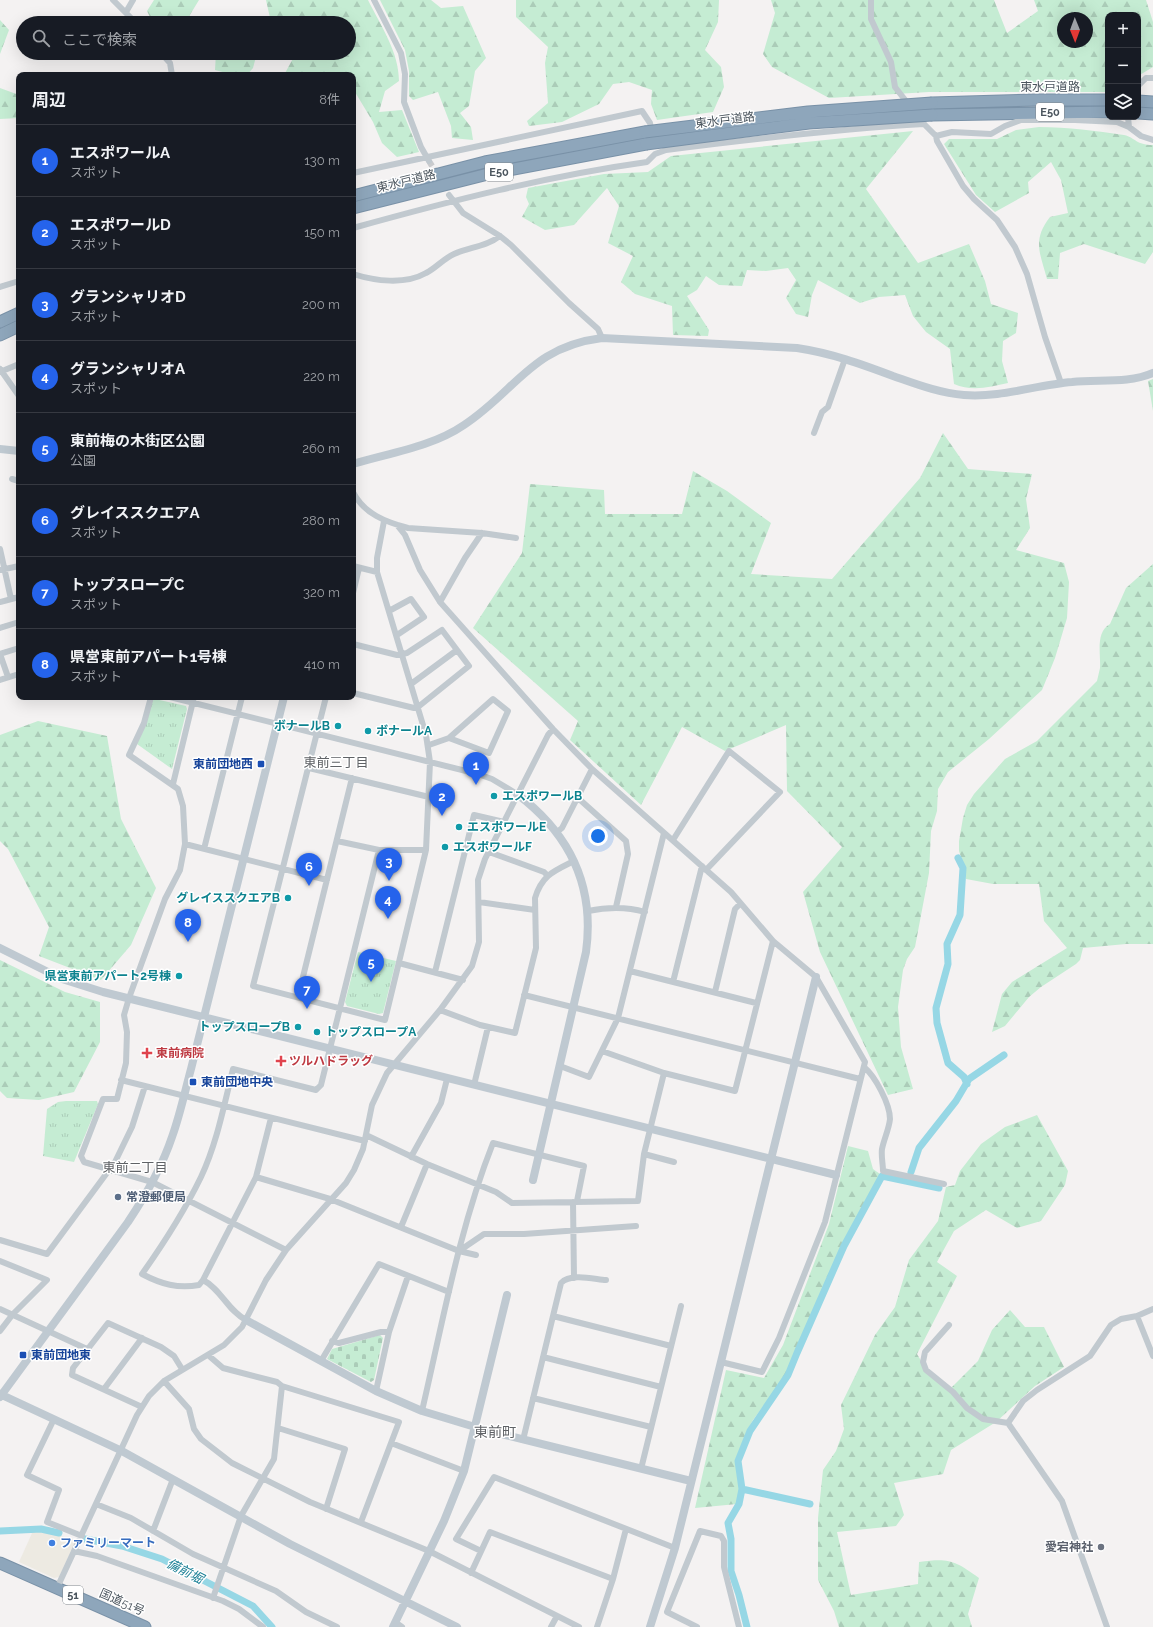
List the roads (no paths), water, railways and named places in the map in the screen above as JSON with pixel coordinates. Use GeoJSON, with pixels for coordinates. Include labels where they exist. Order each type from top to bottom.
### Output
{"type":"FeatureCollection","features":[{"type":"Feature","properties":{"kind":"highway","name":"東水戸道路"},"geometry":{"type":"LineString","coordinates":[[356,195],[485,162],[645,132],[808,112],[932,103],[993,100],[1105,100]]}},
{"type":"Feature","properties":{"kind":"highway"},"geometry":{"type":"LineString","coordinates":[[1141,101],[1153,102]]}},
{"type":"Feature","properties":{"kind":"highway","name":"東水戸道路"},"geometry":{"type":"LineString","coordinates":[[356,207],[488,174],[646,144],[781,126],[932,115],[1105,112]]}},
{"type":"Feature","properties":{"kind":"highway"},"geometry":{"type":"LineString","coordinates":[[1141,113],[1153,114]]}},
{"type":"Feature","properties":{"kind":"highway"},"geometry":{"type":"LineString","coordinates":[[0,322],[16,314]]}},
{"type":"Feature","properties":{"kind":"highway"},"geometry":{"type":"LineString","coordinates":[[0,335],[16,327]]}},
{"type":"Feature","properties":{"kind":"highway","name":"国道51号"},"geometry":{"type":"LineString","coordinates":[[0,1564],[145,1627]]}},
{"type":"Feature","properties":{"kind":"street"},"geometry":{"type":"LineString","coordinates":[[113,0],[130,16]]}},
{"type":"Feature","properties":{"kind":"street"},"geometry":{"type":"LineString","coordinates":[[126,12],[133,0]]}},
{"type":"Feature","properties":{"kind":"street"},"geometry":{"type":"LineString","coordinates":[[374,0],[401,53],[405,74],[404,102],[418,140],[428,159]]}},
{"type":"Feature","properties":{"kind":"street"},"geometry":{"type":"LineString","coordinates":[[871,0],[871,19],[891,62],[895,87],[924,124],[936,136],[963,186],[974,199],[997,220],[1015,247],[1027,274],[1045,337],[1061,382]]}},
{"type":"Feature","properties":{"kind":"street"},"geometry":{"type":"LineString","coordinates":[[167,60],[170,63],[172,72]]}},
{"type":"Feature","properties":{"kind":"street"},"geometry":{"type":"LineString","coordinates":[[1140,84],[1146,78],[1153,78]]}},
{"type":"Feature","properties":{"kind":"street"},"geometry":{"type":"LineString","coordinates":[[356,172],[428,159],[642,111],[650,123],[655,154]]}},
{"type":"Feature","properties":{"kind":"street"},"geometry":{"type":"LineString","coordinates":[[936,136],[952,132],[991,134],[1005,126],[1022,120],[1117,122],[1129,127],[1141,136],[1153,140]]}},
{"type":"Feature","properties":{"kind":"street"},"geometry":{"type":"LineString","coordinates":[[1128,120],[1129,127]]}},
{"type":"Feature","properties":{"kind":"street"},"geometry":{"type":"LineString","coordinates":[[356,227],[453,201],[539,181],[647,162],[655,154],[666,150],[866,127],[924,124]]}},
{"type":"Feature","properties":{"kind":"street"},"geometry":{"type":"LineString","coordinates":[[449,195],[463,213],[500,236],[598,329],[602,338]]}},
{"type":"Feature","properties":{"kind":"street"},"geometry":{"type":"LineString","coordinates":[[356,275],[368,279],[389,280],[416,278],[427,273],[455,253],[481,246],[500,236]]}},
{"type":"Feature","properties":{"kind":"street"},"geometry":{"type":"LineString","coordinates":[[0,287],[16,282]]}},
{"type":"Feature","properties":{"kind":"street"},"geometry":{"type":"LineString","coordinates":[[356,463],[428,442],[452,432],[477,415],[526,371],[549,354],[573,344],[602,338],[797,348],[845,359],[927,388],[964,395],[994,394],[1061,382],[1125,380],[1153,373]]}},
{"type":"Feature","properties":{"kind":"street"},"geometry":{"type":"LineString","coordinates":[[814,433],[822,412],[828,407],[845,359]]}},
{"type":"Feature","properties":{"kind":"street"},"geometry":{"type":"LineString","coordinates":[[16,365],[1,370],[16,392]]}},
{"type":"Feature","properties":{"kind":"street"},"geometry":{"type":"LineString","coordinates":[[0,449],[16,451]]}},
{"type":"Feature","properties":{"kind":"street"},"geometry":{"type":"LineString","coordinates":[[12,479],[16,480]]}},
{"type":"Feature","properties":{"kind":"street"},"geometry":{"type":"LineString","coordinates":[[356,498],[366,509],[384,521],[408,528],[482,533],[516,538]]}},
{"type":"Feature","properties":{"kind":"street"},"geometry":{"type":"LineString","coordinates":[[325,700],[253,986],[385,1020],[426,850],[430,762],[429,745],[403,654],[377,572],[377,558],[384,521]]}},
{"type":"Feature","properties":{"kind":"street"},"geometry":{"type":"LineString","coordinates":[[397,525],[405,535],[420,570],[440,602],[552,729],[592,769],[730,892],[773,941],[816,977],[865,1062],[825,1222],[779,1338],[762,1372],[721,1362]]}},
{"type":"Feature","properties":{"kind":"street"},"geometry":{"type":"LineString","coordinates":[[440,602],[465,558],[482,533]]}},
{"type":"Feature","properties":{"kind":"street"},"geometry":{"type":"LineString","coordinates":[[0,549],[2,570],[11,599]]}},
{"type":"Feature","properties":{"kind":"street"},"geometry":{"type":"LineString","coordinates":[[2,570],[16,567]]}},
{"type":"Feature","properties":{"kind":"street"},"geometry":{"type":"LineString","coordinates":[[356,567],[377,572]]}},
{"type":"Feature","properties":{"kind":"street"},"geometry":{"type":"LineString","coordinates":[[0,602],[16,598]]}},
{"type":"Feature","properties":{"kind":"street"},"geometry":{"type":"LineString","coordinates":[[389,611],[411,599],[424,617],[397,635]]}},
{"type":"Feature","properties":{"kind":"street"},"geometry":{"type":"LineString","coordinates":[[0,628],[16,623]]}},
{"type":"Feature","properties":{"kind":"street"},"geometry":{"type":"LineString","coordinates":[[356,645],[397,655],[403,654],[407,653],[442,630],[469,666],[418,707],[414,708],[356,694]]}},
{"type":"Feature","properties":{"kind":"street"},"geometry":{"type":"LineString","coordinates":[[8,677],[0,654],[16,649]]}},
{"type":"Feature","properties":{"kind":"street"},"geometry":{"type":"LineString","coordinates":[[411,684],[457,650]]}},
{"type":"Feature","properties":{"kind":"street"},"geometry":{"type":"LineString","coordinates":[[0,680],[16,675]]}},
{"type":"Feature","properties":{"kind":"street"},"geometry":{"type":"LineString","coordinates":[[429,745],[449,738],[493,699],[508,711],[489,753],[449,738]]}},
{"type":"Feature","properties":{"kind":"street"},"geometry":{"type":"LineString","coordinates":[[150,700],[144,723],[129,755],[173,784],[178,789],[183,806],[185,844],[180,870],[165,899],[124,1015],[127,1044],[126,1063],[116,1099],[103,1099],[81,1156],[84,1162],[111,1168],[152,1182],[286,1250]]}},
{"type":"Feature","properties":{"kind":"street"},"geometry":{"type":"LineString","coordinates":[[173,784],[193,700],[238,714],[478,774],[492,779],[517,794],[534,807],[557,832],[574,861],[581,880],[588,911],[588,933],[586,952],[534,1180]]}},
{"type":"Feature","properties":{"kind":"street"},"geometry":{"type":"LineString","coordinates":[[204,849],[241,700]]}},
{"type":"Feature","properties":{"kind":"street"},"geometry":{"type":"LineString","coordinates":[[283,700],[204,1018],[172,1138],[152,1182],[128,1222],[1,1395],[120,1450],[317,1558],[457,1627]]}},
{"type":"Feature","properties":{"kind":"street"},"geometry":{"type":"LineString","coordinates":[[57,1588],[120,1450],[149,1396],[164,1381],[224,1345],[242,1327],[266,1280],[286,1250],[330,1199],[346,1184],[354,1170],[366,1138],[372,1105],[393,1065],[440,1010],[472,966],[479,942],[478,880],[489,852],[517,794],[552,729]]}},
{"type":"Feature","properties":{"kind":"street"},"geometry":{"type":"LineString","coordinates":[[673,840],[729,751],[780,792],[704,868],[673,982]]}},
{"type":"Feature","properties":{"kind":"street"},"geometry":{"type":"LineString","coordinates":[[309,768],[429,797]]}},
{"type":"Feature","properties":{"kind":"street"},"geometry":{"type":"LineString","coordinates":[[557,832],[562,828],[592,769]]}},
{"type":"Feature","properties":{"kind":"street"},"geometry":{"type":"LineString","coordinates":[[298,997],[352,778]]}},
{"type":"Feature","properties":{"kind":"street"},"geometry":{"type":"LineString","coordinates":[[578,798],[626,841],[628,854],[616,907]]}},
{"type":"Feature","properties":{"kind":"street"},"geometry":{"type":"LineString","coordinates":[[435,972],[474,815],[504,822]]}},
{"type":"Feature","properties":{"kind":"street"},"geometry":{"type":"LineString","coordinates":[[560,1066],[589,1077],[618,1018],[664,832]]}},
{"type":"Feature","properties":{"kind":"street"},"geometry":{"type":"LineString","coordinates":[[337,841],[379,850],[426,850]]}},
{"type":"Feature","properties":{"kind":"street"},"geometry":{"type":"LineString","coordinates":[[185,844],[327,880]]}},
{"type":"Feature","properties":{"kind":"street"},"geometry":{"type":"LineString","coordinates":[[271,1118],[256,1177],[203,1280],[199,1284],[176,1286],[156,1281],[142,1274],[175,1225],[201,1176],[211,1150],[233,1069],[316,1090],[322,1085],[379,850]]}},
{"type":"Feature","properties":{"kind":"street"},"geometry":{"type":"LineString","coordinates":[[489,852],[544,872],[547,876]]}},
{"type":"Feature","properties":{"kind":"street"},"geometry":{"type":"LineString","coordinates":[[440,1010],[488,1027],[515,1033],[536,948],[535,898],[537,891],[547,876],[574,861]]}},
{"type":"Feature","properties":{"kind":"street"},"geometry":{"type":"LineString","coordinates":[[479,902],[535,910]]}},
{"type":"Feature","properties":{"kind":"street"},"geometry":{"type":"LineString","coordinates":[[715,992],[735,909],[740,904]]}},
{"type":"Feature","properties":{"kind":"street"},"geometry":{"type":"LineString","coordinates":[[588,911],[616,907],[632,908],[645,912]]}},
{"type":"Feature","properties":{"kind":"street"},"geometry":{"type":"LineString","coordinates":[[602,1052],[664,1074],[735,1091],[756,1003],[773,941]]}},
{"type":"Feature","properties":{"kind":"street"},"geometry":{"type":"LineString","coordinates":[[0,948],[62,979],[129,998],[447,1079],[836,1175]]}},
{"type":"Feature","properties":{"kind":"street"},"geometry":{"type":"LineString","coordinates":[[399,963],[463,980]]}},
{"type":"Feature","properties":{"kind":"street"},"geometry":{"type":"LineString","coordinates":[[630,971],[756,1003]]}},
{"type":"Feature","properties":{"kind":"street"},"geometry":{"type":"LineString","coordinates":[[650,1627],[674,1548],[816,977]]}},
{"type":"Feature","properties":{"kind":"street"},"geometry":{"type":"LineString","coordinates":[[524,994],[860,1079]]}},
{"type":"Feature","properties":{"kind":"street"},"geometry":{"type":"LineString","coordinates":[[474,1085],[488,1027]]}},
{"type":"Feature","properties":{"kind":"street"},"geometry":{"type":"LineString","coordinates":[[864,1067],[870,1072],[881,1091],[889,1112],[890,1119],[882,1151],[883,1171],[944,1184]]}},
{"type":"Feature","properties":{"kind":"street"},"geometry":{"type":"LineString","coordinates":[[122,1080],[271,1118],[366,1138],[496,1192],[512,1203],[638,1201],[644,1154],[664,1074]]}},
{"type":"Feature","properties":{"kind":"street"},"geometry":{"type":"LineString","coordinates":[[411,1157],[441,1103],[447,1079]]}},
{"type":"Feature","properties":{"kind":"street"},"geometry":{"type":"LineString","coordinates":[[0,1240],[47,1254],[111,1168],[132,1127],[145,1086]]}},
{"type":"Feature","properties":{"kind":"street"},"geometry":{"type":"LineString","coordinates":[[422,1411],[459,1251],[478,1184],[493,1143],[584,1166],[575,1202],[574,1278]]}},
{"type":"Feature","properties":{"kind":"street"},"geometry":{"type":"LineString","coordinates":[[644,1154],[674,1162]]}},
{"type":"Feature","properties":{"kind":"street"},"geometry":{"type":"LineString","coordinates":[[401,1227],[427,1164]]}},
{"type":"Feature","properties":{"kind":"street"},"geometry":{"type":"LineString","coordinates":[[256,1177],[330,1199],[459,1251],[476,1255]]}},
{"type":"Feature","properties":{"kind":"street"},"geometry":{"type":"LineString","coordinates":[[459,1251],[484,1234],[524,1234],[636,1226]]}},
{"type":"Feature","properties":{"kind":"street"},"geometry":{"type":"LineString","coordinates":[[0,1261],[47,1280],[13,1314],[0,1331]]}},
{"type":"Feature","properties":{"kind":"street"},"geometry":{"type":"LineString","coordinates":[[321,1360],[379,1264],[449,1292]]}},
{"type":"Feature","properties":{"kind":"street"},"geometry":{"type":"LineString","coordinates":[[376,1391],[389,1332],[408,1276]]}},
{"type":"Feature","properties":{"kind":"street"},"geometry":{"type":"LineString","coordinates":[[523,1440],[561,1283],[566,1279],[574,1278],[606,1280]]}},
{"type":"Feature","properties":{"kind":"street"},"geometry":{"type":"LineString","coordinates":[[203,1280],[211,1284],[239,1316],[376,1391],[422,1411],[476,1428],[691,1481]]}},
{"type":"Feature","properties":{"kind":"street"},"geometry":{"type":"LineString","coordinates":[[397,1625],[405,1601],[444,1521],[464,1471],[476,1428],[507,1295]]}},
{"type":"Feature","properties":{"kind":"street"},"geometry":{"type":"LineString","coordinates":[[641,1469],[681,1306]]}},
{"type":"Feature","properties":{"kind":"street"},"geometry":{"type":"LineString","coordinates":[[0,1309],[49,1330],[87,1349]]}},
{"type":"Feature","properties":{"kind":"street"},"geometry":{"type":"LineString","coordinates":[[1008,1423],[1024,1401],[1038,1390],[1090,1356],[1111,1325],[1121,1319],[1138,1316],[1153,1309]]}},
{"type":"Feature","properties":{"kind":"street"},"geometry":{"type":"LineString","coordinates":[[553,1316],[671,1346]]}},
{"type":"Feature","properties":{"kind":"street"},"geometry":{"type":"LineString","coordinates":[[1138,1316],[1153,1356]]}},
{"type":"Feature","properties":{"kind":"street"},"geometry":{"type":"LineString","coordinates":[[142,1407],[72,1375],[73,1368],[108,1323],[161,1347],[174,1356],[182,1369]]}},
{"type":"Feature","properties":{"kind":"street"},"geometry":{"type":"LineString","coordinates":[[949,1325],[925,1352],[924,1362],[926,1370],[953,1392],[967,1408],[982,1419],[1008,1423],[1062,1501],[1107,1627]]}},
{"type":"Feature","properties":{"kind":"street"},"geometry":{"type":"LineString","coordinates":[[332,1340],[339,1343],[381,1332],[389,1332]]}},
{"type":"Feature","properties":{"kind":"street"},"geometry":{"type":"LineString","coordinates":[[104,1389],[142,1338]]}},
{"type":"Feature","properties":{"kind":"street"},"geometry":{"type":"LineString","coordinates":[[208,1355],[223,1368],[277,1382],[282,1386],[399,1422],[361,1522]]}},
{"type":"Feature","properties":{"kind":"street"},"geometry":{"type":"LineString","coordinates":[[543,1357],[661,1387]]}},
{"type":"Feature","properties":{"kind":"street"},"geometry":{"type":"LineString","coordinates":[[164,1381],[189,1409],[194,1429],[201,1439],[232,1463],[326,1508],[429,1551],[470,1573],[580,1627]]}},
{"type":"Feature","properties":{"kind":"street"},"geometry":{"type":"LineString","coordinates":[[213,1598],[241,1516],[274,1458],[282,1386]]}},
{"type":"Feature","properties":{"kind":"street"},"geometry":{"type":"LineString","coordinates":[[533,1398],[651,1427]]}},
{"type":"Feature","properties":{"kind":"street"},"geometry":{"type":"LineString","coordinates":[[54,1419],[27,1475],[59,1490],[47,1522],[82,1536]]}},
{"type":"Feature","properties":{"kind":"street"},"geometry":{"type":"LineString","coordinates":[[278,1428],[344,1449],[326,1508]]}},
{"type":"Feature","properties":{"kind":"street"},"geometry":{"type":"LineString","coordinates":[[391,1443],[464,1471]]}},
{"type":"Feature","properties":{"kind":"street"},"geometry":{"type":"LineString","coordinates":[[481,1551],[456,1539],[494,1477],[674,1548]]}},
{"type":"Feature","properties":{"kind":"street"},"geometry":{"type":"LineString","coordinates":[[153,1531],[173,1479]]}},
{"type":"Feature","properties":{"kind":"street"},"geometry":{"type":"LineString","coordinates":[[96,1504],[131,1518],[193,1554],[276,1591],[306,1612],[337,1627]]}},
{"type":"Feature","properties":{"kind":"street"},"geometry":{"type":"LineString","coordinates":[[597,1627],[613,1579],[626,1529]]}},
{"type":"Feature","properties":{"kind":"street"},"geometry":{"type":"LineString","coordinates":[[697,1627],[667,1612],[700,1531],[721,1536],[724,1541],[724,1567],[739,1627]]}},
{"type":"Feature","properties":{"kind":"street"},"geometry":{"type":"LineString","coordinates":[[470,1573],[490,1532],[613,1579]]}},
{"type":"Feature","properties":{"kind":"street"},"geometry":{"type":"LineString","coordinates":[[74,1551],[97,1556],[213,1598],[239,1609],[263,1627]]}},
{"type":"Feature","properties":{"kind":"street"},"geometry":{"type":"LineString","coordinates":[[552,1627],[557,1616]]}},
{"type":"Feature","properties":{"kind":"waterway"},"geometry":{"type":"LineString","coordinates":[[958,858],[963,868],[960,915],[947,944],[948,964],[936,1008],[937,1023],[948,1063],[964,1077],[967,1084]]}},
{"type":"Feature","properties":{"kind":"waterway"},"geometry":{"type":"LineString","coordinates":[[911,1172],[919,1148],[956,1101],[969,1079],[1004,1055]]}},
{"type":"Feature","properties":{"kind":"waterway"},"geometry":{"type":"LineString","coordinates":[[747,1627],[731,1571],[731,1539],[728,1523],[739,1504],[742,1489],[738,1461],[750,1431],[788,1375],[844,1246],[882,1176],[939,1188]]}},
{"type":"Feature","properties":{"kind":"waterway"},"geometry":{"type":"LineString","coordinates":[[742,1489],[810,1504]]}},
{"type":"Feature","properties":{"kind":"waterway","name":"備前堀"},"geometry":{"type":"LineString","coordinates":[[0,1531],[41,1529],[59,1533]]}},
{"type":"Feature","properties":{"kind":"waterway","name":"備前堀"},"geometry":{"type":"LineString","coordinates":[[85,1539],[122,1546],[162,1559],[253,1606],[272,1627]]}},
{"type":"Feature","properties":{"kind":"tunnel"},"geometry":{"type":"LineString","coordinates":[[429,161],[438,176]]}},
{"type":"Feature","properties":{"kind":"place","name":"ボナールB"},"geometry":{"type":"Point","coordinates":[338,726]}},
{"type":"Feature","properties":{"kind":"place","name":"ボナールA"},"geometry":{"type":"Point","coordinates":[368,731]}},
{"type":"Feature","properties":{"kind":"place","name":"東前団地西"},"geometry":{"type":"Point","coordinates":[261,764]}},
{"type":"Feature","properties":{"kind":"place","name":"エスポワールA"},"geometry":{"type":"Point","coordinates":[476,785]}},
{"type":"Feature","properties":{"kind":"place","name":"エスポワールB"},"geometry":{"type":"Point","coordinates":[494,796]}},
{"type":"Feature","properties":{"kind":"place","name":"エスポワールD"},"geometry":{"type":"Point","coordinates":[442,816]}},
{"type":"Feature","properties":{"kind":"place","name":"エスポワールE"},"geometry":{"type":"Point","coordinates":[459,827]}},
{"type":"Feature","properties":{"kind":"place","name":"エスポワールF"},"geometry":{"type":"Point","coordinates":[445,847]}},
{"type":"Feature","properties":{"kind":"place","name":"グランシャリオD"},"geometry":{"type":"Point","coordinates":[389,881]}},
{"type":"Feature","properties":{"kind":"place","name":"グレイススクエアA"},"geometry":{"type":"Point","coordinates":[309,886]}},
{"type":"Feature","properties":{"kind":"place","name":"グレイススクエアB"},"geometry":{"type":"Point","coordinates":[288,898]}},
{"type":"Feature","properties":{"kind":"place","name":"グランシャリオA"},"geometry":{"type":"Point","coordinates":[388,919]}},
{"type":"Feature","properties":{"kind":"place","name":"県営東前アパート1号棟"},"geometry":{"type":"Point","coordinates":[188,942]}},
{"type":"Feature","properties":{"kind":"place","name":"県営東前アパート2号棟"},"geometry":{"type":"Point","coordinates":[179,976]}},
{"type":"Feature","properties":{"kind":"place","name":"東前梅の木街区公園"},"geometry":{"type":"Point","coordinates":[371,982]}},
{"type":"Feature","properties":{"kind":"place","name":"トップスロープC"},"geometry":{"type":"Point","coordinates":[307,1009]}},
{"type":"Feature","properties":{"kind":"place","name":"トップスロープB"},"geometry":{"type":"Point","coordinates":[298,1027]}},
{"type":"Feature","properties":{"kind":"place","name":"トップスロープA"},"geometry":{"type":"Point","coordinates":[317,1032]}},
{"type":"Feature","properties":{"kind":"place","name":"東前病院"},"geometry":{"type":"Point","coordinates":[147,1053]}},
{"type":"Feature","properties":{"kind":"place","name":"ツルハドラッグ"},"geometry":{"type":"Point","coordinates":[281,1061]}},
{"type":"Feature","properties":{"kind":"place","name":"東前団地中央"},"geometry":{"type":"Point","coordinates":[193,1082]}},
{"type":"Feature","properties":{"kind":"place","name":"常澄郵便局"},"geometry":{"type":"Point","coordinates":[118,1197]}},
{"type":"Feature","properties":{"kind":"place","name":"東前団地東"},"geometry":{"type":"Point","coordinates":[23,1355]}},
{"type":"Feature","properties":{"kind":"place","name":"ファミリーマート"},"geometry":{"type":"Point","coordinates":[52,1543]}},
{"type":"Feature","properties":{"kind":"place","name":"愛宕神社"},"geometry":{"type":"Point","coordinates":[1101,1547]}},
{"type":"Feature","properties":{"kind":"district","name":"東前三丁目"},"geometry":{"type":"Point","coordinates":[336,762]}},
{"type":"Feature","properties":{"kind":"district","name":"東前二丁目"},"geometry":{"type":"Point","coordinates":[135,1167]}},
{"type":"Feature","properties":{"kind":"district","name":"東前町"},"geometry":{"type":"Point","coordinates":[495,1432]}}]}
